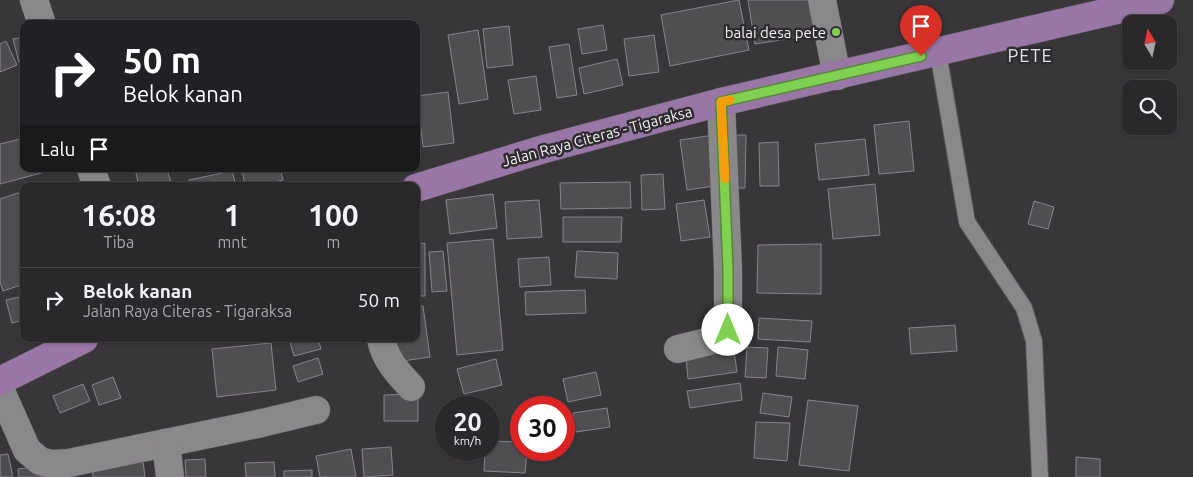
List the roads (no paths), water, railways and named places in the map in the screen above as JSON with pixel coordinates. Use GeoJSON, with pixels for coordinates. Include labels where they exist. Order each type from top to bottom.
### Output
{"type":"FeatureCollection","features":[{"type":"Feature","properties":{"kind":"main road","name":"Jalan Raya Citeras - Tigaraksa"},"geometry":{"type":"LineString","coordinates":[[420,187],[544,149],[721,102],[938,52],[1118,5],[1160,0]]}},
{"type":"Feature","properties":{"kind":"main road"},"geometry":{"type":"LineString","coordinates":[[0,382],[78,342]]}},
{"type":"Feature","properties":{"kind":"street"},"geometry":{"type":"LineString","coordinates":[[34,0],[41,20]]}},
{"type":"Feature","properties":{"kind":"street"},"geometry":{"type":"LineString","coordinates":[[822,0],[837,76]]}},
{"type":"Feature","properties":{"kind":"street"},"geometry":{"type":"LineString","coordinates":[[678,349],[722,338],[728,330],[728,269],[721,102]]}},
{"type":"Feature","properties":{"kind":"street"},"geometry":{"type":"LineString","coordinates":[[382,342],[392,366],[411,387]]}},
{"type":"Feature","properties":{"kind":"street"},"geometry":{"type":"LineString","coordinates":[[0,389],[27,450],[40,461],[51,464],[69,464],[262,424],[316,410]]}},
{"type":"Feature","properties":{"kind":"street"},"geometry":{"type":"LineString","coordinates":[[166,443],[170,477]]}},
{"type":"Feature","properties":{"kind":"lane"},"geometry":{"type":"LineString","coordinates":[[938,52],[967,222],[1024,308],[1034,341],[1040,477]]}},
{"type":"Feature","properties":{"kind":"place","name":"balai desa pete"},"geometry":{"type":"Point","coordinates":[836,32]}},
{"type":"Feature","properties":{"kind":"district","name":"PETE"},"geometry":{"type":"Point","coordinates":[1030,55]}}]}
